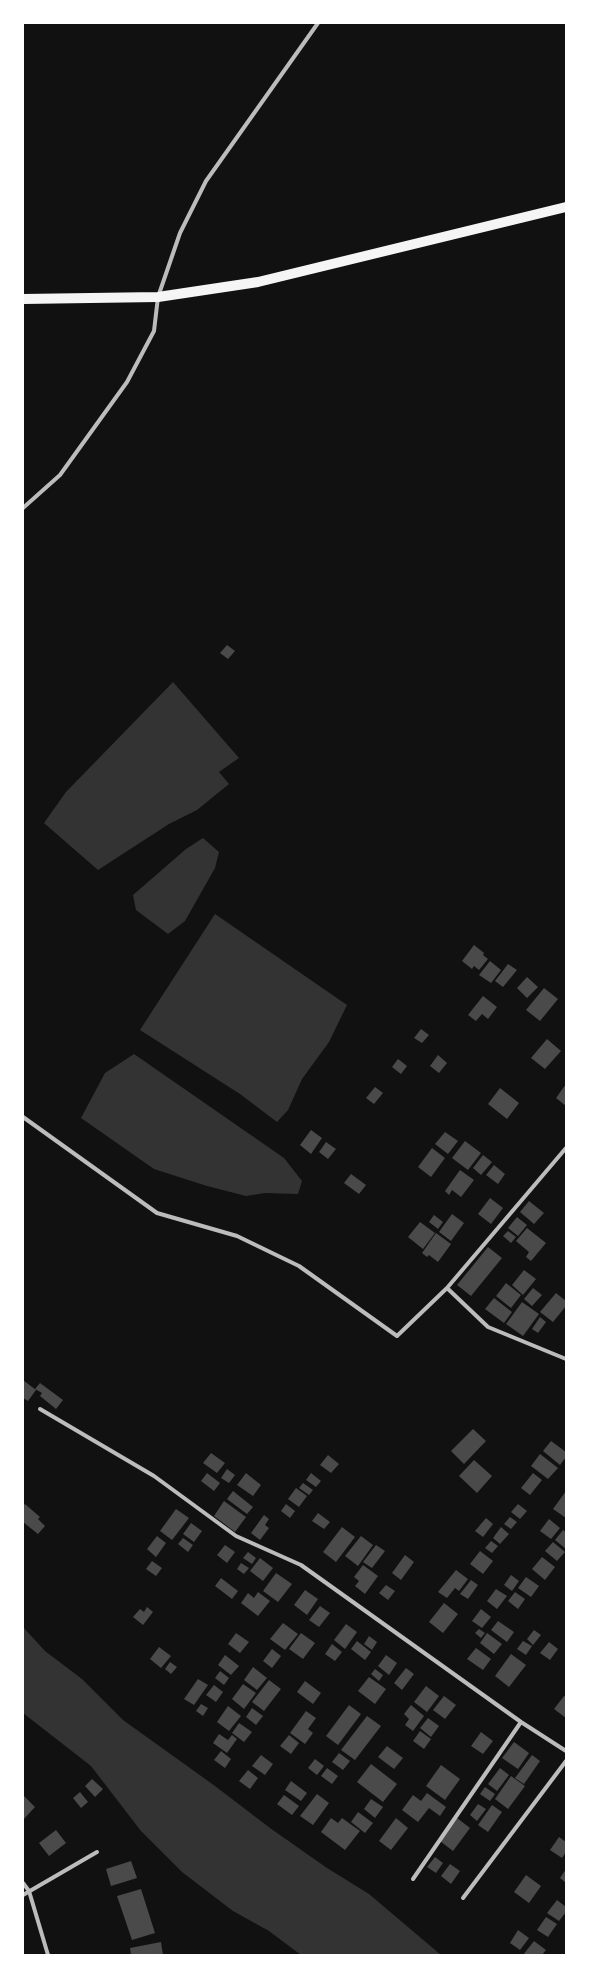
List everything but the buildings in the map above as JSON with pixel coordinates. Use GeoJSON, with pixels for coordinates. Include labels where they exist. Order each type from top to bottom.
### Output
{"type":"FeatureCollection","features":[{"type":"Feature","properties":{"kind":"main road"},"geometry":{"type":"LineString","coordinates":[[23,298],[158,297],[258,282],[566,207]]}},
{"type":"Feature","properties":{"kind":"street"},"geometry":{"type":"LineString","coordinates":[[23,508],[60,475],[126,382],[154,332],[158,297],[180,233],[206,181],[318,23]]}},
{"type":"Feature","properties":{"kind":"street"},"geometry":{"type":"LineString","coordinates":[[23,1116],[157,1213],[237,1236],[299,1266],[397,1336],[448,1288],[566,1148]]}},
{"type":"Feature","properties":{"kind":"street"},"geometry":{"type":"LineString","coordinates":[[448,1288],[488,1328],[566,1359]]}},
{"type":"Feature","properties":{"kind":"street"},"geometry":{"type":"LineString","coordinates":[[40,1409],[154,1476],[236,1536],[301,1565],[521,1722],[566,1751]]}},
{"type":"Feature","properties":{"kind":"street"},"geometry":{"type":"LineString","coordinates":[[412,1879],[521,1722]]}},
{"type":"Feature","properties":{"kind":"street"},"geometry":{"type":"LineString","coordinates":[[463,1898],[566,1761]]}},
{"type":"Feature","properties":{"kind":"street"},"geometry":{"type":"LineString","coordinates":[[23,1894],[96,1852]]}},
{"type":"Feature","properties":{"kind":"street"},"geometry":{"type":"LineString","coordinates":[[23,1883],[29,1891],[48,1955]]}},
{"type":"Feature","properties":{"kind":"shaded area"},"geometry":{"type":"Polygon","coordinates":[[[173,682],[239,758],[219,772],[229,784],[197,810],[169,824],[98,870],[44,823],[66,792],[173,682]]]}},
{"type":"Feature","properties":{"kind":"shaded area"},"geometry":{"type":"Polygon","coordinates":[[[203,838],[219,852],[215,868],[185,921],[168,934],[136,910],[133,895],[186,849],[203,838]]]}},
{"type":"Feature","properties":{"kind":"shaded area"},"geometry":{"type":"Polygon","coordinates":[[[215,914],[347,1005],[329,1042],[302,1079],[288,1110],[277,1122],[240,1094],[140,1030],[215,914]]]}},
{"type":"Feature","properties":{"kind":"shaded area"},"geometry":{"type":"Polygon","coordinates":[[[134,1054],[284,1158],[302,1181],[298,1194],[265,1193],[246,1196],[207,1186],[154,1169],[81,1118],[105,1073],[134,1054]]]}},
{"type":"Feature","properties":{"kind":"shaded area"},"geometry":{"type":"Polygon","coordinates":[[[23,1627],[45,1651],[82,1679],[123,1720],[215,1786],[270,1828],[327,1868],[369,1894],[441,1955],[301,1955],[269,1931],[233,1911],[182,1872],[141,1831],[91,1766],[23,1713],[23,1627]]]}}]}
